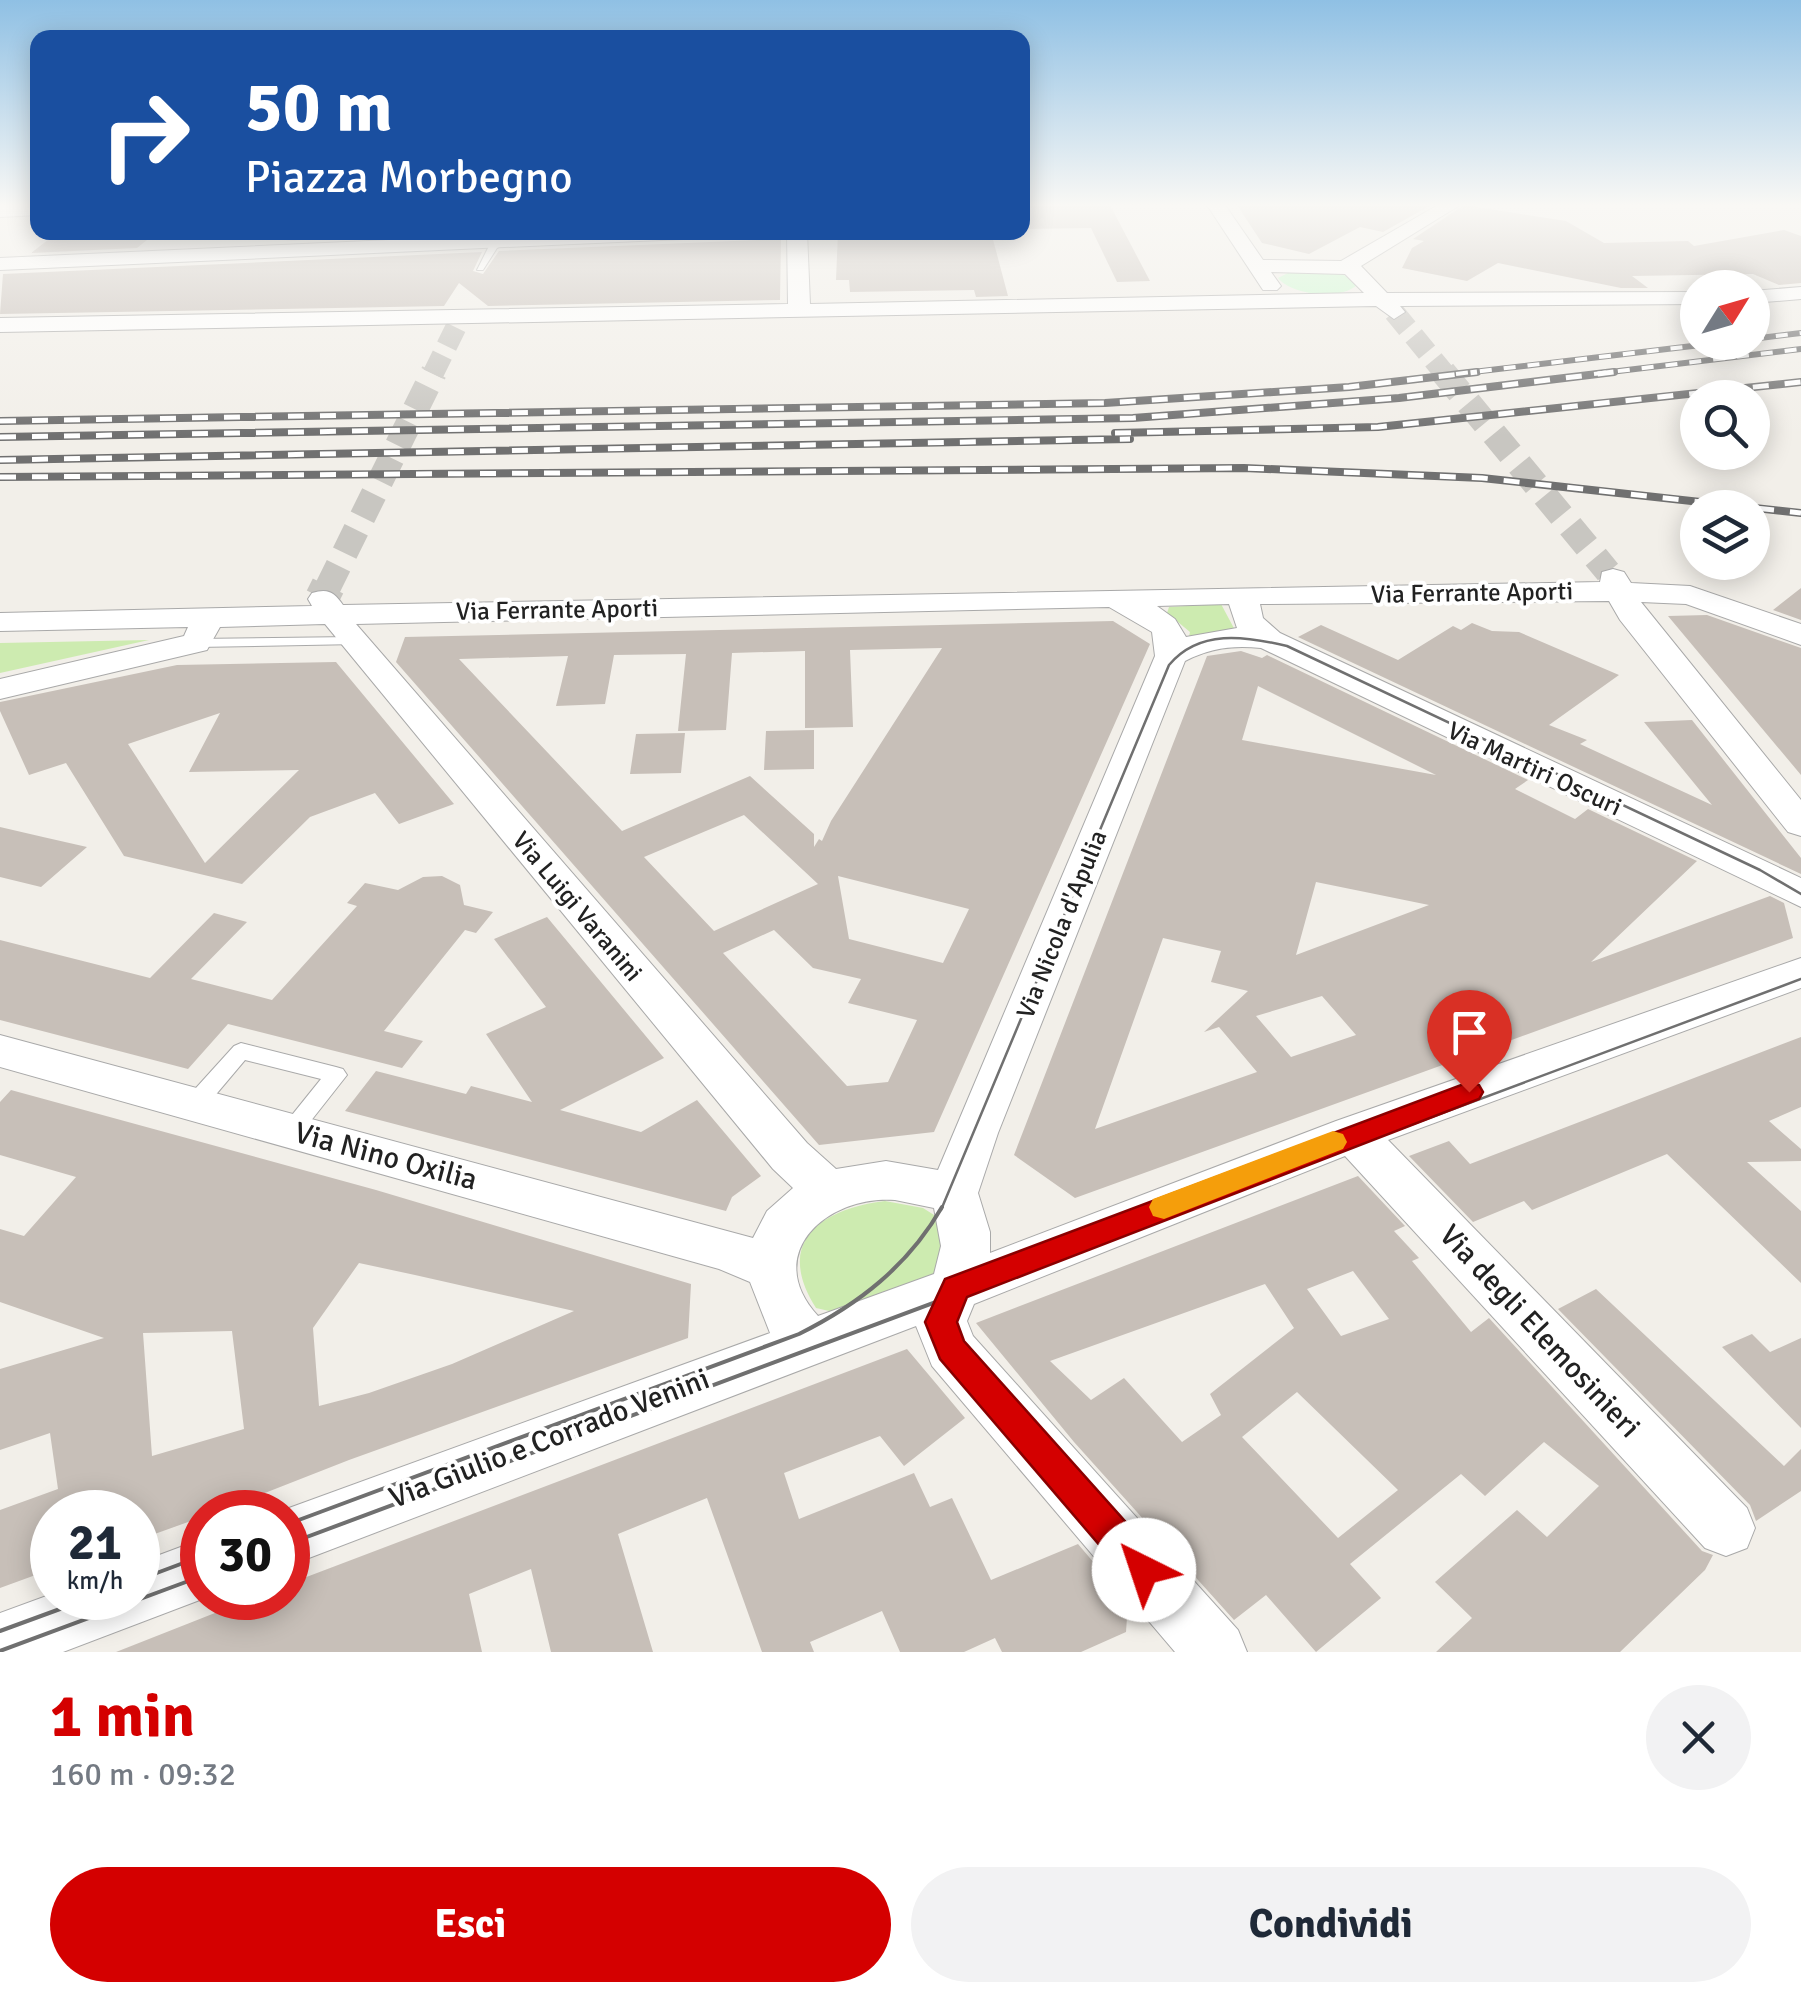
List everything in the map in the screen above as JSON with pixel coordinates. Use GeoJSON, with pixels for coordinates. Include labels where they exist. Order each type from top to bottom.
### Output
{"type":"FeatureCollection","features":[{"type":"Feature","properties":{"kind":"street"},"geometry":{"type":"LineString","coordinates":[[798,282],[799,310]]}},
{"type":"Feature","properties":{"kind":"street"},"geometry":{"type":"LineString","coordinates":[[1267,282],[1280,302]]}},
{"type":"Feature","properties":{"kind":"street"},"geometry":{"type":"LineString","coordinates":[[1368,282],[1389,306]]}},
{"type":"Feature","properties":{"kind":"street"},"geometry":{"type":"LineString","coordinates":[[1770,295],[1801,293]]}},
{"type":"Feature","properties":{"kind":"street"},"geometry":{"type":"LineString","coordinates":[[0,325],[459,321],[799,310],[1280,302],[1389,306],[1680,298]]}},
{"type":"Feature","properties":{"kind":"street"},"geometry":{"type":"LineString","coordinates":[[1616,582],[1631,613],[1801,824]]}},
{"type":"Feature","properties":{"kind":"street","name":"Via Ferrante Aporti"},"geometry":{"type":"LineString","coordinates":[[0,622],[202,630],[336,618],[1616,582],[1700,597],[1801,635]]}},
{"type":"Feature","properties":{"kind":"street"},"geometry":{"type":"LineString","coordinates":[[1243,594],[1248,621],[1268,640]]}},
{"type":"Feature","properties":{"kind":"street","name":"Via Ferrante Aporti"},"geometry":{"type":"LineString","coordinates":[[1113,598],[1148,613],[1165,628],[1172,639],[1171,656]]}},
{"type":"Feature","properties":{"kind":"street","name":"Via Luigi Varanini"},"geometry":{"type":"LineString","coordinates":[[336,618],[790,1156],[828,1191]]}},
{"type":"Feature","properties":{"kind":"street"},"geometry":{"type":"LineString","coordinates":[[0,689],[202,630]]}},
{"type":"Feature","properties":{"kind":"street"},"geometry":{"type":"LineString","coordinates":[[1171,656],[1196,642],[1215,638],[1268,640]]}},
{"type":"Feature","properties":{"kind":"street","name":"Via Martiri Oscuri"},"geometry":{"type":"LineString","coordinates":[[1268,640],[1801,894]]}},
{"type":"Feature","properties":{"kind":"street","name":"Via Nicola d'Apulia"},"geometry":{"type":"LineString","coordinates":[[954,1193],[974,1133],[1171,656]]}},
{"type":"Feature","properties":{"kind":"street"},"geometry":{"type":"LineString","coordinates":[[1216,1652],[951,1349],[941,1322],[956,1288],[968,1244],[954,1193],[886,1180],[828,1191],[802,1207],[786,1223],[774,1242],[769,1268],[785,1313],[800,1334],[810,1340],[956,1288],[1354,1134],[1801,972]]}},
{"type":"Feature","properties":{"kind":"street","name":"Via Nino Oxilia"},"geometry":{"type":"LineString","coordinates":[[0,1051],[720,1248],[769,1268]]}},
{"type":"Feature","properties":{"kind":"street","name":"Via degli Elemosinieri"},"geometry":{"type":"LineString","coordinates":[[1354,1134],[1726,1528]]}},
{"type":"Feature","properties":{"kind":"street","name":"Via Giulio e Corrado Venini"},"geometry":{"type":"LineString","coordinates":[[310,1528],[810,1340]]}},
{"type":"Feature","properties":{"kind":"street"},"geometry":{"type":"LineString","coordinates":[[0,1644],[66,1620]]}},
{"type":"Feature","properties":{"kind":"lane"},"geometry":{"type":"LineString","coordinates":[[194,1104],[241,1051],[336,1076],[291,1130]]}},
{"type":"Feature","properties":{"kind":"green space"},"geometry":{"type":"Polygon","coordinates":[[[1285,284],[1357,285],[1340,293],[1317,294],[1285,284]]]}},
{"type":"Feature","properties":{"kind":"green space"},"geometry":{"type":"Polygon","coordinates":[[[1221,604],[1236,632],[1188,641],[1190,632],[1167,613],[1169,607],[1221,604]]]}},
{"type":"Feature","properties":{"kind":"green space"},"geometry":{"type":"Polygon","coordinates":[[[149,640],[0,673],[0,643],[149,640]]]}},
{"type":"Feature","properties":{"kind":"green space"},"geometry":{"type":"Polygon","coordinates":[[[885,1201],[923,1208],[953,1227],[947,1278],[838,1313],[816,1308],[804,1285],[800,1265],[802,1247],[810,1233],[841,1212],[885,1201]]]}},
{"type":"Feature","properties":{"kind":"building"},"geometry":{"type":"Polygon","coordinates":[[[2,282],[780,282],[780,300],[488,306],[459,283],[444,306],[0,314],[2,282]]]}},
{"type":"Feature","properties":{"kind":"building"},"geometry":{"type":"Polygon","coordinates":[[[849,282],[1004,282],[1008,296],[976,297],[974,290],[850,292],[849,282]]]}},
{"type":"Feature","properties":{"kind":"building"},"geometry":{"type":"Polygon","coordinates":[[[1592,282],[1640,282],[1648,288],[1621,288],[1592,282]]]}},
{"type":"Feature","properties":{"kind":"building"},"geometry":{"type":"Polygon","coordinates":[[[1801,588],[1801,620],[1773,610],[1801,588]]]}},
{"type":"Feature","properties":{"kind":"building"},"geometry":{"type":"Polygon","coordinates":[[[1707,615],[1801,648],[1801,775],[1668,616],[1707,615]]]}},
{"type":"Feature","properties":{"kind":"building"},"geometry":{"type":"Polygon","coordinates":[[[1113,621],[1150,644],[934,1132],[819,1145],[396,662],[405,637],[1113,621]],[[942,648],[850,650],[853,727],[805,728],[805,651],[732,653],[726,730],[678,731],[686,654],[614,655],[605,704],[556,706],[568,656],[459,659],[622,831],[750,776],[814,834],[814,847],[819,839],[822,841],[942,648]],[[744,815],[644,857],[714,931],[818,884],[744,815]],[[838,876],[849,939],[943,963],[969,909],[838,876]],[[774,930],[723,953],[847,1086],[888,1082],[917,1020],[848,1003],[861,979],[813,968],[774,930]]]}},
{"type":"Feature","properties":{"kind":"building"},"geometry":{"type":"Polygon","coordinates":[[[1472,623],[1492,631],[1519,632],[1619,675],[1549,725],[1587,740],[1580,744],[1712,805],[1644,722],[1692,720],[1801,858],[1801,874],[1298,637],[1321,625],[1398,660],[1453,626],[1461,630],[1472,623]]]}},
{"type":"Feature","properties":{"kind":"building"},"geometry":{"type":"Polygon","coordinates":[[[1241,651],[1262,658],[1267,655],[1528,780],[1515,789],[1575,819],[1588,809],[1697,861],[1591,962],[1770,896],[1784,903],[1793,938],[1075,1198],[1014,1155],[1207,656],[1241,651]],[[1258,686],[1242,740],[1436,775],[1258,686]],[[1316,882],[1296,955],[1429,905],[1316,882]],[[1163,938],[1095,1129],[1257,1072],[1219,1027],[1204,1032],[1248,991],[1211,982],[1221,951],[1163,938]],[[1322,996],[1256,1016],[1291,1057],[1356,1035],[1322,996]]]}},
{"type":"Feature","properties":{"kind":"building"},"geometry":{"type":"Polygon","coordinates":[[[336,662],[454,804],[399,824],[375,793],[310,817],[242,884],[124,856],[66,763],[29,775],[0,711],[0,702],[177,665],[336,662]],[[220,713],[128,744],[205,863],[299,770],[189,772],[220,713]]]}},
{"type":"Feature","properties":{"kind":"building"},"geometry":{"type":"Polygon","coordinates":[[[814,730],[814,769],[764,770],[766,731],[814,730]]]}},
{"type":"Feature","properties":{"kind":"building"},"geometry":{"type":"Polygon","coordinates":[[[685,733],[681,773],[630,774],[636,734],[685,733]]]}},
{"type":"Feature","properties":{"kind":"building"},"geometry":{"type":"Polygon","coordinates":[[[0,827],[87,847],[41,887],[0,877],[0,827]]]}},
{"type":"Feature","properties":{"kind":"building"},"geometry":{"type":"Polygon","coordinates":[[[442,876],[460,885],[464,905],[493,912],[476,933],[465,930],[384,1031],[423,1041],[402,1068],[228,1024],[188,1069],[0,1020],[0,940],[150,978],[214,913],[247,922],[191,979],[272,1000],[357,906],[347,903],[365,883],[398,890],[423,877],[442,876]]]}},
{"type":"Feature","properties":{"kind":"building"},"geometry":{"type":"Polygon","coordinates":[[[547,917],[664,1058],[560,1110],[641,1132],[697,1100],[761,1176],[732,1197],[726,1211],[345,1111],[376,1071],[466,1094],[471,1086],[532,1102],[486,1034],[546,1007],[494,939],[547,917]]]}},
{"type":"Feature","properties":{"kind":"building"},"geometry":{"type":"Polygon","coordinates":[[[1801,1037],[1801,1107],[1769,1121],[1801,1149],[1801,1161],[1747,1162],[1801,1211],[1801,1283],[1667,1154],[1532,1210],[1524,1201],[1473,1222],[1409,1156],[1449,1141],[1470,1164],[1801,1037]]]}},
{"type":"Feature","properties":{"kind":"building"},"geometry":{"type":"Polygon","coordinates":[[[11,1090],[376,1190],[691,1284],[688,1338],[272,1490],[180,1490],[180,1525],[160,1532],[160,1490],[55,1490],[50,1433],[0,1450],[0,1369],[104,1338],[0,1302],[0,1229],[24,1236],[76,1177],[0,1155],[0,1102],[11,1090]],[[359,1263],[313,1328],[319,1406],[452,1364],[574,1311],[359,1263]],[[232,1331],[143,1333],[152,1456],[244,1429],[232,1331]]]}},
{"type":"Feature","properties":{"kind":"building"},"geometry":{"type":"Polygon","coordinates":[[[1358,1176],[1405,1226],[1394,1231],[1419,1258],[1412,1261],[1471,1332],[1489,1318],[1702,1551],[1713,1555],[1705,1570],[1620,1652],[1436,1652],[1472,1618],[1435,1582],[1517,1510],[1547,1537],[1599,1486],[1544,1442],[1485,1496],[1461,1474],[1350,1564],[1381,1598],[1316,1652],[1266,1595],[1234,1620],[1074,1442],[976,1323],[1358,1176]],[[1353,1271],[1307,1289],[1341,1336],[1389,1319],[1353,1271]],[[1265,1284],[1050,1361],[1091,1400],[1124,1378],[1182,1442],[1221,1415],[1210,1394],[1294,1328],[1265,1284]],[[1297,1392],[1242,1437],[1338,1538],[1398,1490],[1297,1392]]]}},
{"type":"Feature","properties":{"kind":"building"},"geometry":{"type":"Polygon","coordinates":[[[1596,1289],[1784,1466],[1801,1449],[1801,1491],[1756,1521],[1750,1505],[1558,1309],[1596,1289]]]}},
{"type":"Feature","properties":{"kind":"building"},"geometry":{"type":"Polygon","coordinates":[[[1752,1334],[1770,1352],[1801,1338],[1801,1428],[1722,1347],[1752,1334]]]}},
{"type":"Feature","properties":{"kind":"building"},"geometry":{"type":"Polygon","coordinates":[[[907,1349],[965,1418],[904,1466],[880,1436],[784,1473],[799,1519],[914,1473],[930,1507],[952,1498],[991,1580],[1078,1544],[1128,1603],[1126,1632],[1081,1652],[1002,1652],[995,1638],[964,1652],[900,1652],[882,1611],[810,1642],[814,1652],[762,1652],[707,1498],[618,1534],[653,1652],[551,1652],[531,1569],[469,1594],[482,1652],[116,1652],[197,1620],[310,1620],[310,1576],[907,1349]]]}},
{"type":"Feature","properties":{"kind":"building"},"geometry":{"type":"Polygon","coordinates":[[[30,1499],[30,1577],[0,1588],[0,1510],[30,1499]]]}},
{"type":"Feature","properties":{"kind":"tunnel"},"geometry":{"type":"LineString","coordinates":[[1394,312],[1445,374]]}},
{"type":"Feature","properties":{"kind":"tunnel"},"geometry":{"type":"LineString","coordinates":[[433,374],[457,325]]}},
{"type":"Feature","properties":{"kind":"tunnel"},"geometry":{"type":"LineString","coordinates":[[327,589],[434,372]]}},
{"type":"Feature","properties":{"kind":"tunnel"},"geometry":{"type":"LineString","coordinates":[[1443,372],[1608,572]]}},
{"type":"Feature","properties":{"kind":"tunnel"},"geometry":{"type":"LineString","coordinates":[[322,598],[328,586]]}},
{"type":"Feature","properties":{"kind":"tram line"},"geometry":{"type":"LineString","coordinates":[[941,1210],[1169,665],[1194,645],[1239,638],[1287,646],[1760,870],[1801,894]]}},
{"type":"Feature","properties":{"kind":"tram line"},"geometry":{"type":"LineString","coordinates":[[1183,1210],[1801,979]]}},
{"type":"Feature","properties":{"kind":"tram line"},"geometry":{"type":"LineString","coordinates":[[310,1516],[799,1334],[842,1310],[880,1281],[914,1248],[942,1207]]}},
{"type":"Feature","properties":{"kind":"tram line"},"geometry":{"type":"LineString","coordinates":[[310,1536],[1190,1207]]}},
{"type":"Feature","properties":{"kind":"tram line"},"geometry":{"type":"LineString","coordinates":[[160,1572],[180,1564]]}},
{"type":"Feature","properties":{"kind":"tram line"},"geometry":{"type":"LineString","coordinates":[[0,1651],[180,1584]]}},
{"type":"Feature","properties":{"kind":"tram line"},"geometry":{"type":"LineString","coordinates":[[0,1631],[30,1620]]}},
{"type":"Feature","properties":{"kind":"railway"},"geometry":{"type":"LineString","coordinates":[[1770,337],[1801,333]]}},
{"type":"Feature","properties":{"kind":"railway"},"geometry":{"type":"LineString","coordinates":[[1456,374],[1680,347]]}},
{"type":"Feature","properties":{"kind":"railway"},"geometry":{"type":"LineString","coordinates":[[1594,374],[1801,349]]}},
{"type":"Feature","properties":{"kind":"railway"},"geometry":{"type":"LineString","coordinates":[[0,421],[1105,403],[1349,387],[1477,372]]}},
{"type":"Feature","properties":{"kind":"railway"},"geometry":{"type":"LineString","coordinates":[[0,437],[1133,418],[1399,398],[1614,372]]}},
{"type":"Feature","properties":{"kind":"railway"},"geometry":{"type":"LineString","coordinates":[[1115,433],[1378,427],[1801,382]]}},
{"type":"Feature","properties":{"kind":"railway"},"geometry":{"type":"LineString","coordinates":[[0,460],[1130,439]]}},
{"type":"Feature","properties":{"kind":"railway"},"geometry":{"type":"LineString","coordinates":[[0,477],[1244,468],[1482,478],[1801,513]]}},
{"type":"Feature","properties":{"kind":"slow traffic"},"geometry":{"type":"LineString","coordinates":[[1164,1207],[1333,1142]]}},
{"type":"Feature","properties":{"kind":"route"},"geometry":{"type":"LineString","coordinates":[[1144,1570],[951,1349],[941,1322],[950,1296],[956,1288],[1469,1092]]}}]}
